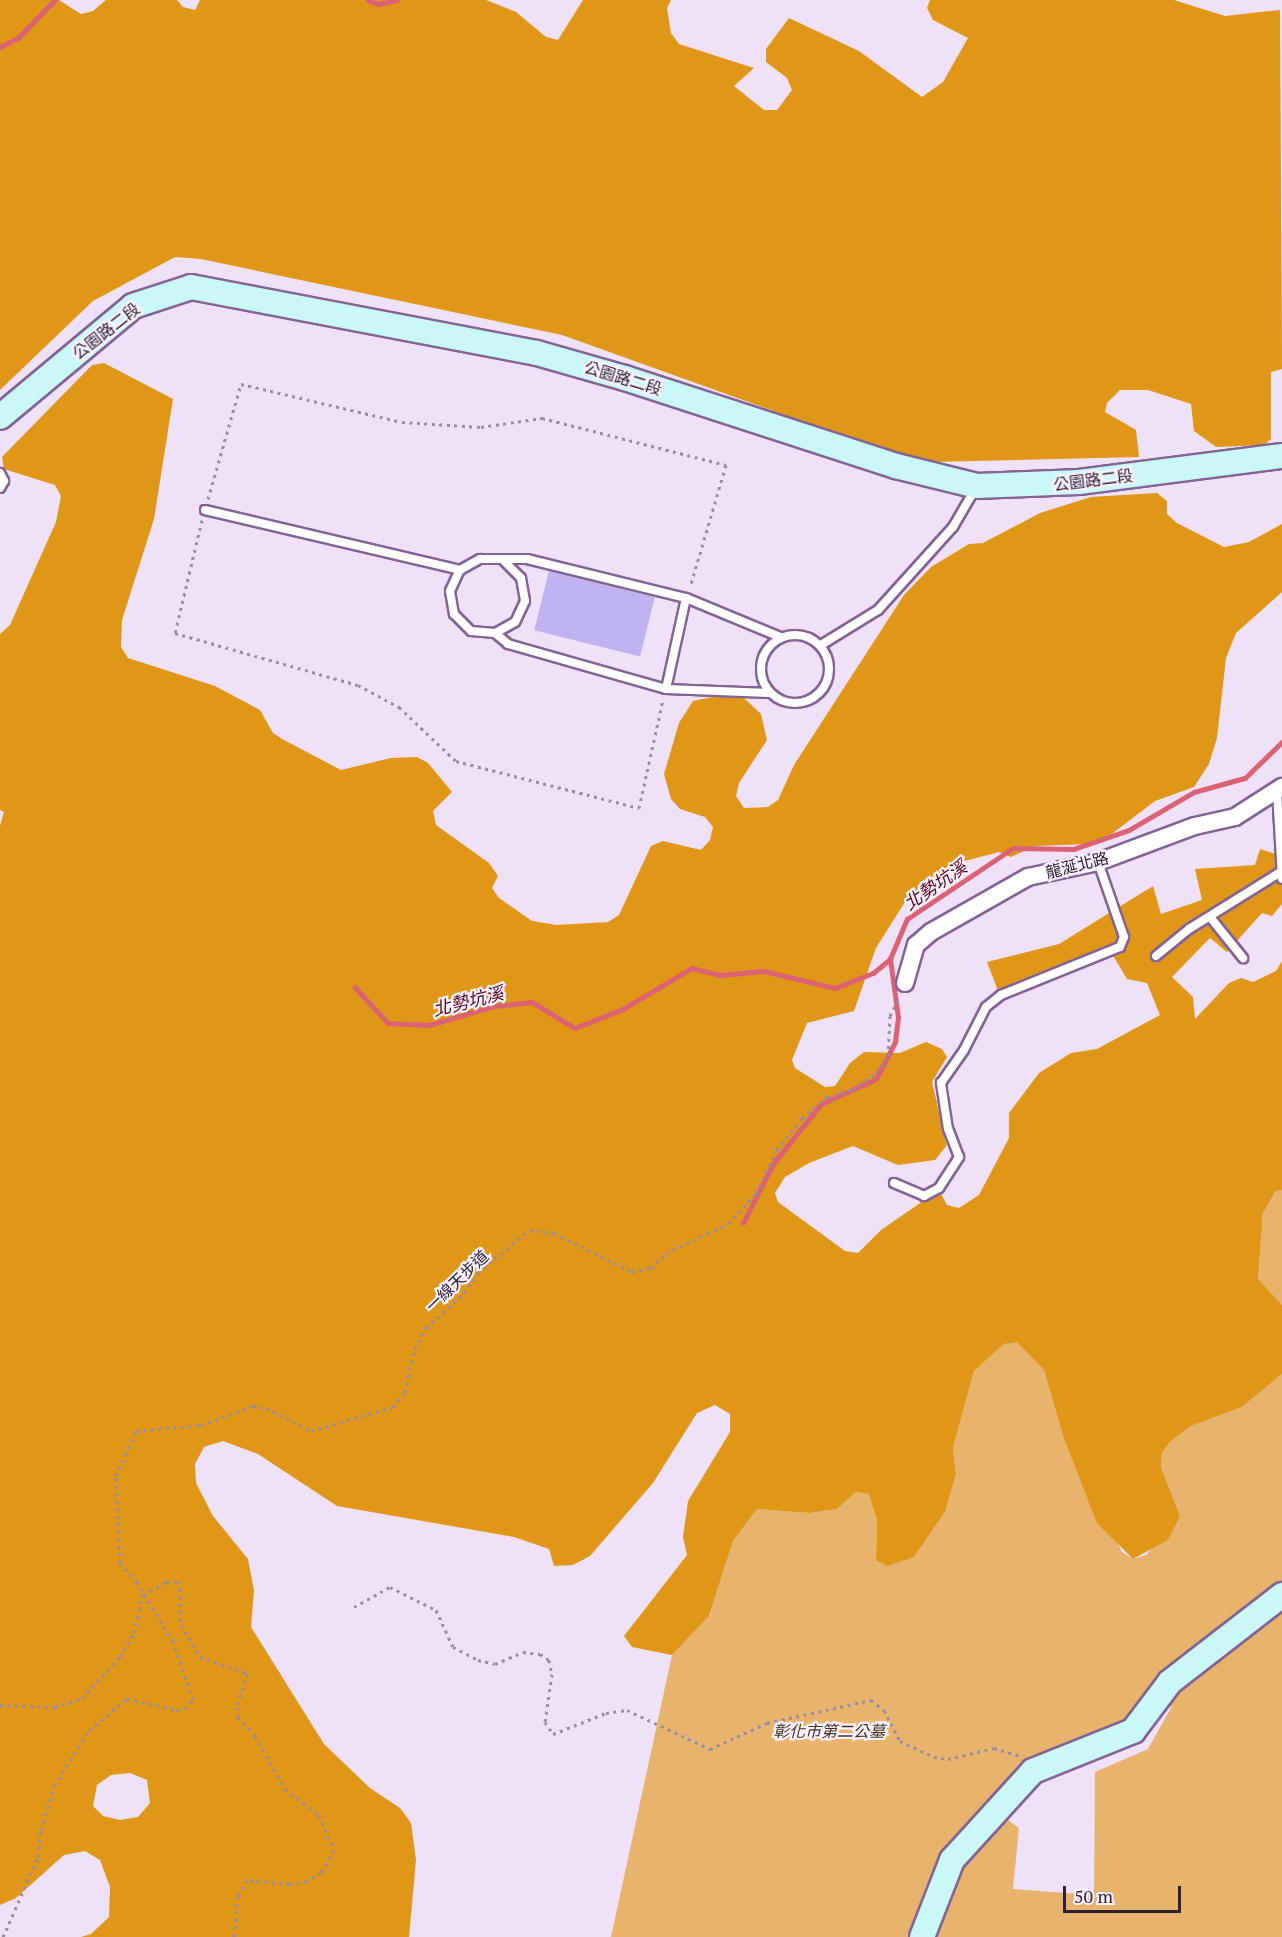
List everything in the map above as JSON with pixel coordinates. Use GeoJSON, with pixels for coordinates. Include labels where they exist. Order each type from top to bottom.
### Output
{"type":"FeatureCollection","features":[{"type":"Feature","properties":{"kind":"main road","name":"公園路二段"},"geometry":{"type":"LineString","coordinates":[[0,417],[133,306],[191,287],[537,353],[625,378],[896,466],[977,486],[1058,484],[1282,456]]}},
{"type":"Feature","properties":{"kind":"main road"},"geometry":{"type":"LineString","coordinates":[[922,1937],[952,1860],[1033,1771],[1133,1731],[1170,1682],[1282,1595]]}},
{"type":"Feature","properties":{"kind":"street","name":"龍涎北路"},"geometry":{"type":"LineString","coordinates":[[905,983],[916,945],[931,932],[1028,877],[1098,862],[1195,826],[1235,818],[1280,789]]}},
{"type":"Feature","properties":{"kind":"lane"},"geometry":{"type":"LineString","coordinates":[[0,473],[4,481],[0,488]]}},
{"type":"Feature","properties":{"kind":"lane"},"geometry":{"type":"LineString","coordinates":[[821,645],[878,610],[953,527],[977,486]]}},
{"type":"Feature","properties":{"kind":"lane"},"geometry":{"type":"LineString","coordinates":[[205,510],[460,570]]}},
{"type":"Feature","properties":{"kind":"lane"},"geometry":{"type":"LineString","coordinates":[[495,633],[508,644],[666,689],[769,693],[788,704],[810,702],[826,686],[830,665],[821,645],[802,634],[780,637],[686,598],[527,559],[504,561],[480,559],[460,570],[450,591],[454,614],[471,631],[495,633],[515,622],[525,601],[521,578],[504,561]]}},
{"type":"Feature","properties":{"kind":"lane"},"geometry":{"type":"LineString","coordinates":[[666,689],[686,598]]}},
{"type":"Feature","properties":{"kind":"lane"},"geometry":{"type":"LineString","coordinates":[[769,693],[760,673],[764,652],[780,637]]}},
{"type":"Feature","properties":{"kind":"lane"},"geometry":{"type":"LineString","coordinates":[[1156,956],[1210,917],[1281,876],[1280,789]]}},
{"type":"Feature","properties":{"kind":"lane"},"geometry":{"type":"LineString","coordinates":[[894,1183],[924,1197],[939,1188],[959,1157],[948,1129],[941,1083],[964,1050],[986,1007],[1001,994],[1120,946],[1124,937],[1098,862]]}},
{"type":"Feature","properties":{"kind":"lane"},"geometry":{"type":"LineString","coordinates":[[1210,917],[1243,958]]}},
{"type":"Feature","properties":{"kind":"path"},"geometry":{"type":"LineString","coordinates":[[666,689],[639,808],[456,761],[399,707],[358,685],[175,633],[205,510],[241,384],[402,422],[481,427],[542,418],[726,465],[686,598]]}},
{"type":"Feature","properties":{"kind":"path","name":"一線天步道"},"geometry":{"type":"LineString","coordinates":[[3,1937],[38,1857],[41,1830],[54,1786],[89,1730],[127,1699],[177,1710],[185,1709],[193,1700],[174,1642],[120,1563],[115,1485],[136,1431],[201,1425],[254,1406],[266,1408],[311,1431],[393,1407],[402,1399],[415,1349],[426,1328],[464,1293],[483,1268],[530,1230],[554,1233],[632,1272],[651,1268],[666,1253],[728,1224],[756,1193],[777,1150],[802,1118],[827,1097],[853,1089],[876,1073],[888,1056],[890,1016],[905,983]]}},
{"type":"Feature","properties":{"kind":"path"},"geometry":{"type":"LineString","coordinates":[[0,1705],[55,1707],[82,1698],[120,1657],[134,1633],[143,1595],[166,1582],[178,1581],[178,1619],[200,1657],[247,1673],[237,1707],[238,1717],[255,1736],[285,1789],[320,1815],[334,1850],[321,1873],[307,1881],[290,1884],[247,1880],[238,1896],[234,1937]]}},
{"type":"Feature","properties":{"kind":"path"},"geometry":{"type":"LineString","coordinates":[[354,1607],[390,1587],[436,1610],[453,1647],[478,1660],[495,1664],[524,1653],[540,1654],[549,1660],[552,1674],[545,1722],[553,1734],[606,1713],[627,1710],[710,1749],[767,1723],[871,1700],[884,1710],[900,1741],[934,1756],[948,1759],[994,1748],[1017,1752],[1033,1771]]}},
{"type":"Feature","properties":{"kind":"green space"},"geometry":{"type":"Polygon","coordinates":[[[1277,1190],[1282,1190],[1282,1305],[1258,1280],[1263,1213],[1277,1190]]]}},
{"type":"Feature","properties":{"kind":"green space","name":"彰化市第二公墓"},"geometry":{"type":"Polygon","coordinates":[[[1017,1341],[1044,1370],[1063,1436],[1122,1552],[1133,1559],[1146,1555],[1180,1516],[1161,1467],[1162,1453],[1170,1442],[1191,1426],[1242,1407],[1282,1374],[1282,1937],[936,1937],[959,1870],[998,1813],[1019,1828],[1013,1889],[1094,1895],[1095,1772],[1148,1749],[1172,1706],[1019,1780],[959,1833],[908,1937],[611,1937],[672,1655],[709,1616],[733,1541],[757,1509],[810,1513],[837,1509],[856,1492],[870,1494],[877,1520],[876,1560],[914,1557],[945,1512],[956,1474],[953,1448],[974,1371],[1004,1344],[1017,1341]]]}},
{"type":"Feature","properties":{"kind":"shaded area"},"geometry":{"type":"Polygon","coordinates":[[[0,0],[59,0],[81,14],[93,11],[106,0],[177,0],[183,7],[195,10],[200,0],[486,0],[516,12],[546,37],[558,40],[583,0],[671,0],[667,8],[671,33],[679,44],[754,68],[734,86],[764,110],[777,110],[792,90],[787,78],[766,62],[766,49],[789,18],[859,51],[922,97],[943,82],[968,38],[933,20],[927,8],[930,0],[1174,0],[1225,16],[1280,10],[1282,369],[1271,372],[1271,439],[1264,445],[1216,447],[1194,431],[1191,404],[1148,390],[1120,390],[1107,403],[1105,412],[1136,430],[1139,457],[932,462],[905,458],[562,335],[201,259],[175,257],[93,301],[0,390],[0,0]]]}},
{"type":"Feature","properties":{"kind":"shaded area"},"geometry":{"type":"Polygon","coordinates":[[[104,363],[173,399],[154,519],[122,620],[121,647],[128,658],[215,686],[260,710],[273,733],[341,770],[391,758],[417,757],[428,763],[452,792],[433,811],[436,825],[489,863],[498,876],[492,888],[499,898],[532,921],[557,925],[608,922],[619,915],[651,846],[663,841],[701,850],[710,840],[713,827],[705,817],[680,809],[671,799],[664,774],[679,723],[693,701],[731,693],[742,696],[761,714],[767,740],[739,783],[736,796],[744,808],[768,807],[778,800],[794,765],[904,595],[931,567],[969,544],[983,543],[1040,513],[1091,497],[1157,493],[1167,501],[1167,514],[1177,523],[1224,547],[1249,542],[1282,524],[1282,592],[1236,633],[1226,658],[1217,738],[1209,764],[1194,787],[1155,801],[1113,833],[1088,844],[1035,846],[1011,857],[999,852],[961,862],[905,902],[876,948],[854,1011],[807,1023],[792,1060],[795,1068],[825,1087],[835,1086],[850,1063],[864,1052],[900,1053],[926,1042],[942,1049],[947,1057],[932,1082],[947,1145],[935,1160],[898,1165],[853,1146],[809,1163],[785,1177],[775,1193],[778,1202],[845,1251],[858,1253],[881,1230],[939,1190],[947,1205],[959,1208],[979,1195],[1009,1138],[1009,1113],[1039,1073],[1071,1053],[1097,1049],[1160,1015],[1147,983],[1127,979],[1109,949],[1000,996],[987,962],[1059,944],[1153,886],[1161,914],[1202,900],[1195,869],[1255,865],[1260,849],[1282,856],[1282,904],[1272,916],[1262,913],[1227,952],[1210,938],[1172,977],[1193,997],[1195,1019],[1229,983],[1241,978],[1253,982],[1276,971],[1282,961],[1282,1190],[1276,1191],[1263,1213],[1258,1279],[1282,1305],[1282,1374],[1242,1407],[1191,1426],[1170,1442],[1162,1453],[1161,1467],[1180,1516],[1168,1540],[1133,1559],[1097,1523],[1063,1436],[1044,1370],[1017,1342],[1004,1344],[974,1371],[953,1448],[956,1474],[945,1512],[914,1557],[887,1566],[876,1560],[877,1520],[869,1494],[856,1492],[837,1509],[810,1513],[757,1509],[733,1541],[709,1616],[672,1655],[632,1647],[624,1636],[687,1555],[683,1537],[688,1501],[730,1432],[730,1414],[715,1405],[697,1413],[653,1483],[590,1556],[573,1565],[554,1566],[549,1549],[514,1537],[337,1506],[258,1454],[223,1441],[204,1447],[195,1464],[196,1483],[213,1516],[248,1559],[254,1590],[251,1627],[324,1744],[370,1788],[400,1808],[411,1823],[416,1860],[409,1937],[81,1937],[91,1934],[109,1917],[110,1887],[100,1860],[85,1851],[64,1855],[16,1898],[0,1905],[0,826],[4,812],[0,810],[0,634],[10,625],[56,522],[61,496],[55,485],[4,469],[2,457],[92,365],[104,363]],[[130,1773],[111,1775],[97,1785],[93,1806],[103,1816],[120,1820],[138,1817],[150,1803],[147,1780],[130,1773]]]}},
{"type":"Feature","properties":{"kind":"building"},"geometry":{"type":"Polygon","coordinates":[[[549,571],[655,597],[640,657],[534,630],[549,571]]]}},
{"type":"Feature","properties":{"kind":"waterway"},"geometry":{"type":"LineString","coordinates":[[0,47],[18,38],[55,0]]}},
{"type":"Feature","properties":{"kind":"waterway"},"geometry":{"type":"LineString","coordinates":[[368,0],[378,4],[397,0]]}},
{"type":"Feature","properties":{"kind":"waterway","name":"北勢坑溪"},"geometry":{"type":"LineString","coordinates":[[355,987],[388,1023],[429,1025],[495,1006],[532,1002],[575,1028],[623,1009],[692,968],[721,975],[764,971],[835,988],[873,973],[890,959],[907,919],[1013,848],[1074,849],[1129,830],[1194,792],[1245,778],[1282,742]]}},
{"type":"Feature","properties":{"kind":"waterway"},"geometry":{"type":"LineString","coordinates":[[743,1223],[773,1164],[821,1104],[876,1079],[895,1042],[898,1018],[890,959]]}}]}
